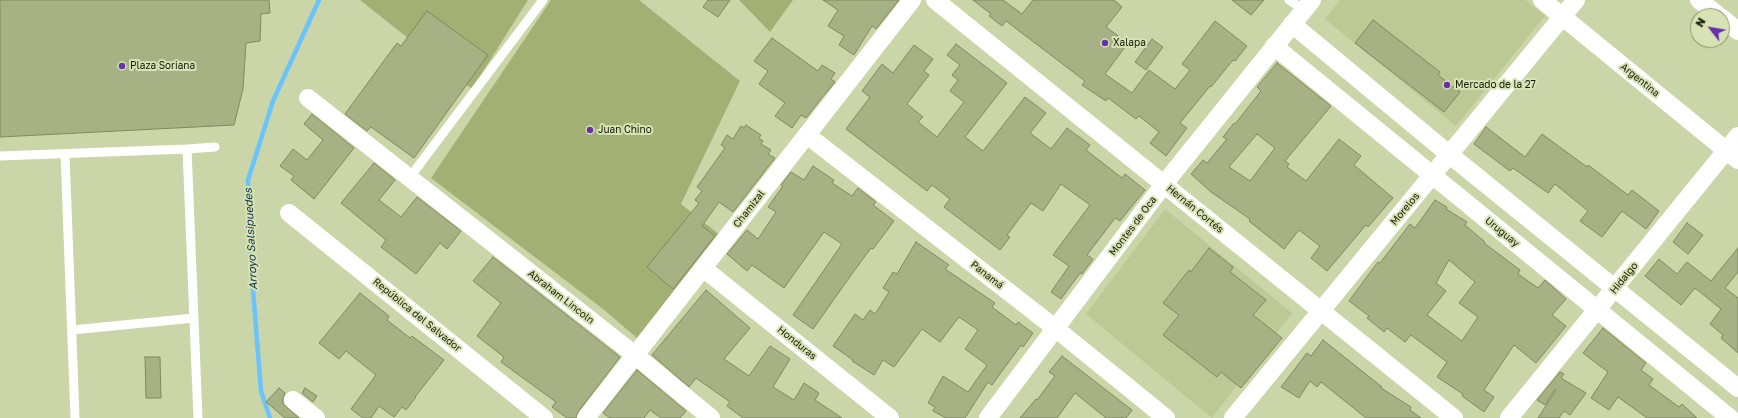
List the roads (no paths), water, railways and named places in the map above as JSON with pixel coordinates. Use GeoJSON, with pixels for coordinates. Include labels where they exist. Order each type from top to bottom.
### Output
{"type":"FeatureCollection","features":[{"type":"Feature","properties":{"kind":"street","name":"Chamizal"},"geometry":{"type":"LineString","coordinates":[[586,418],[912,0]]}},
{"type":"Feature","properties":{"kind":"street","name":"Hernán Cortés"},"geometry":{"type":"LineString","coordinates":[[935,0],[1454,418]]}},
{"type":"Feature","properties":{"kind":"street","name":"Argentina"},"geometry":{"type":"LineString","coordinates":[[1542,0],[1732,156]]}},
{"type":"Feature","properties":{"kind":"street","name":"Morelos"},"geometry":{"type":"LineString","coordinates":[[1233,418],[1320,310],[1450,155],[1576,0]]}},
{"type":"Feature","properties":{"kind":"street"},"geometry":{"type":"LineString","coordinates":[[1699,0],[1709,8]]}},
{"type":"Feature","properties":{"kind":"street","name":"Montes de Oca"},"geometry":{"type":"LineString","coordinates":[[988,418],[1164,184],[1292,24],[1302,3]]}},
{"type":"Feature","properties":{"kind":"street"},"geometry":{"type":"LineString","coordinates":[[1292,24],[1450,155],[1738,388]]}},
{"type":"Feature","properties":{"kind":"street"},"geometry":{"type":"LineString","coordinates":[[1730,24],[1738,31]]}},
{"type":"Feature","properties":{"kind":"street","name":"Uruguay"},"geometry":{"type":"LineString","coordinates":[[1274,46],[1730,418]]}},
{"type":"Feature","properties":{"kind":"street","name":"Abraham Lincoln"},"geometry":{"type":"LineString","coordinates":[[308,98],[635,355],[711,418]]}},
{"type":"Feature","properties":{"kind":"street","name":"Panamá"},"geometry":{"type":"LineString","coordinates":[[807,135],[1055,328],[1166,418]]}},
{"type":"Feature","properties":{"kind":"street","name":"Hidalgo"},"geometry":{"type":"LineString","coordinates":[[1509,418],[1615,289],[1732,156],[1738,136]]}},
{"type":"Feature","properties":{"kind":"street","name":"República del Salvador"},"geometry":{"type":"LineString","coordinates":[[289,213],[544,418]]}},
{"type":"Feature","properties":{"kind":"street","name":"Honduras"},"geometry":{"type":"LineString","coordinates":[[703,268],[890,418]]}},
{"type":"Feature","properties":{"kind":"street"},"geometry":{"type":"LineString","coordinates":[[293,400],[316,418]]}},
{"type":"Feature","properties":{"kind":"lane"},"geometry":{"type":"LineString","coordinates":[[410,177],[543,0]]}},
{"type":"Feature","properties":{"kind":"lane"},"geometry":{"type":"LineString","coordinates":[[0,156],[215,147]]}},
{"type":"Feature","properties":{"kind":"lane"},"geometry":{"type":"LineString","coordinates":[[187,149],[198,418]]}},
{"type":"Feature","properties":{"kind":"lane"},"geometry":{"type":"LineString","coordinates":[[65,154],[75,418]]}},
{"type":"Feature","properties":{"kind":"lane"},"geometry":{"type":"LineString","coordinates":[[72,330],[194,318]]}},
{"type":"Feature","properties":{"kind":"waterway","name":"Arroyo Salsipuedes"},"geometry":{"type":"LineString","coordinates":[[270,418],[261,391],[252,277],[248,180],[273,101],[319,0]]}},
{"type":"Feature","properties":{"kind":"place","name":"Xalapa"},"geometry":{"type":"Point","coordinates":[1105,43]}},
{"type":"Feature","properties":{"kind":"place","name":"Plaza Soriana"},"geometry":{"type":"Point","coordinates":[122,66]}},
{"type":"Feature","properties":{"kind":"place","name":"Mercado de la 27"},"geometry":{"type":"Point","coordinates":[1447,85]}},
{"type":"Feature","properties":{"kind":"place","name":"Juan Chino"},"geometry":{"type":"Point","coordinates":[590,130]}}]}
